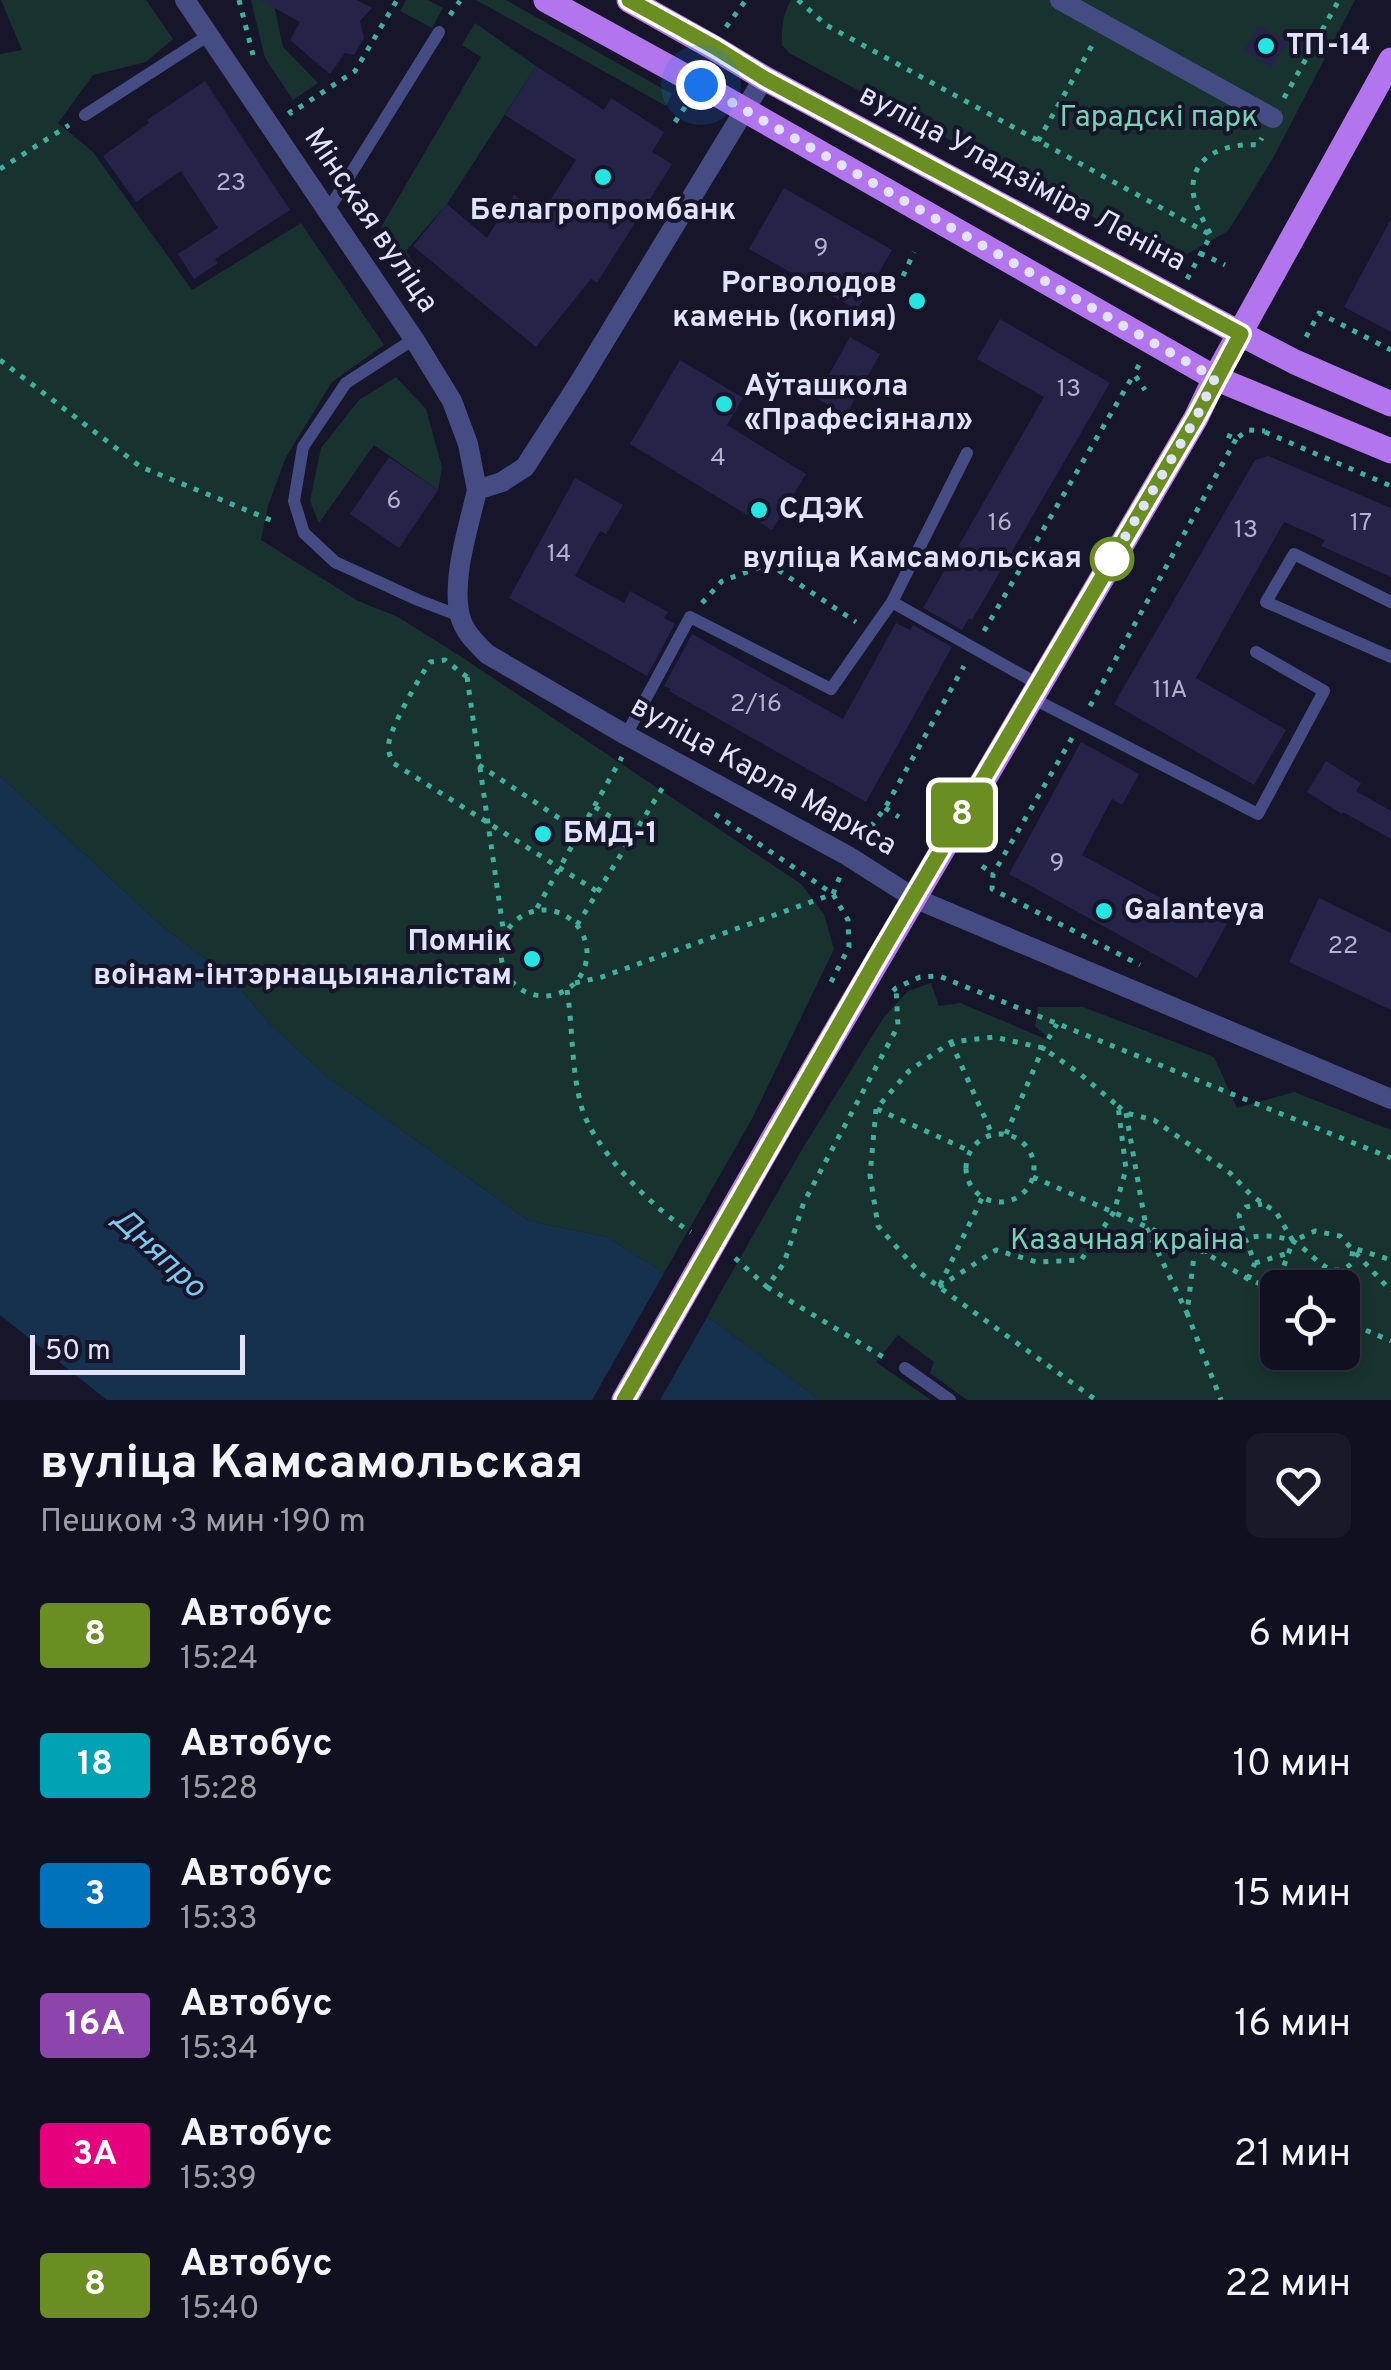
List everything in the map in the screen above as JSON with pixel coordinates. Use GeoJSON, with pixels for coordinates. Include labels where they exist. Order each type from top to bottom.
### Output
{"type":"FeatureCollection","features":[{"type":"Feature","properties":{"kind":"main road"},"geometry":{"type":"LineString","coordinates":[[546,0],[1215,378],[1391,451]]}},
{"type":"Feature","properties":{"kind":"main road","name":"вуліца Уладзіміра Леніна"},"geometry":{"type":"LineString","coordinates":[[629,0],[764,78],[1241,334],[1391,404]]}},
{"type":"Feature","properties":{"kind":"main road"},"geometry":{"type":"LineString","coordinates":[[624,1400],[1034,690],[1196,418],[1391,60]]}},
{"type":"Feature","properties":{"kind":"street","name":"Мінская вуліца"},"geometry":{"type":"LineString","coordinates":[[185,0],[452,401],[468,444],[477,490]]}},
{"type":"Feature","properties":{"kind":"street"},"geometry":{"type":"LineString","coordinates":[[1060,0],[1273,118]]}},
{"type":"Feature","properties":{"kind":"street"},"geometry":{"type":"LineString","coordinates":[[460,616],[458,584],[477,490],[526,468],[764,78]]}},
{"type":"Feature","properties":{"kind":"street","name":"вуліца Карла Маркса"},"geometry":{"type":"LineString","coordinates":[[460,616],[471,638],[487,654],[625,744],[848,856],[914,898],[1391,1099]]}},
{"type":"Feature","properties":{"kind":"lane"},"geometry":{"type":"LineString","coordinates":[[327,212],[439,32]]}},
{"type":"Feature","properties":{"kind":"lane"},"geometry":{"type":"LineString","coordinates":[[86,115],[209,35]]}},
{"type":"Feature","properties":{"kind":"lane"},"geometry":{"type":"LineString","coordinates":[[414,339],[346,383],[304,447],[294,500],[304,533],[335,562],[460,616]]}},
{"type":"Feature","properties":{"kind":"lane"},"geometry":{"type":"LineString","coordinates":[[625,744],[690,617],[831,690],[892,602],[967,453]]}},
{"type":"Feature","properties":{"kind":"lane"},"geometry":{"type":"LineString","coordinates":[[1391,602],[1294,554],[1266,602],[1391,657]]}},
{"type":"Feature","properties":{"kind":"lane"},"geometry":{"type":"LineString","coordinates":[[892,602],[975,647],[1080,724],[1258,814],[1324,691],[1256,652]]}},
{"type":"Feature","properties":{"kind":"lane"},"geometry":{"type":"LineString","coordinates":[[906,1368],[950,1400]]}},
{"type":"Feature","properties":{"kind":"path"},"geometry":{"type":"LineString","coordinates":[[239,0],[254,60]]}},
{"type":"Feature","properties":{"kind":"path"},"geometry":{"type":"LineString","coordinates":[[282,100],[290,114],[355,71],[398,0]]}},
{"type":"Feature","properties":{"kind":"path"},"geometry":{"type":"LineString","coordinates":[[727,24],[746,0]]}},
{"type":"Feature","properties":{"kind":"path"},"geometry":{"type":"LineString","coordinates":[[798,0],[826,26],[1210,235]]}},
{"type":"Feature","properties":{"kind":"path"},"geometry":{"type":"LineString","coordinates":[[1210,235],[1192,191],[1196,167],[1214,151],[1238,143],[1258,144],[1340,0]]}},
{"type":"Feature","properties":{"kind":"path"},"geometry":{"type":"LineString","coordinates":[[1038,141],[1104,24]]}},
{"type":"Feature","properties":{"kind":"path"},"geometry":{"type":"LineString","coordinates":[[0,168],[86,115]]}},
{"type":"Feature","properties":{"kind":"path"},"geometry":{"type":"LineString","coordinates":[[1186,280],[1210,235]]}},
{"type":"Feature","properties":{"kind":"path"},"geometry":{"type":"LineString","coordinates":[[903,276],[914,252]]}},
{"type":"Feature","properties":{"kind":"path"},"geometry":{"type":"LineString","coordinates":[[1200,253],[1225,265]]}},
{"type":"Feature","properties":{"kind":"path"},"geometry":{"type":"LineString","coordinates":[[1306,337],[1319,313],[1391,350]]}},
{"type":"Feature","properties":{"kind":"path"},"geometry":{"type":"LineString","coordinates":[[0,360],[141,467],[304,533]]}},
{"type":"Feature","properties":{"kind":"path"},"geometry":{"type":"LineString","coordinates":[[848,856],[885,808],[1139,365]]}},
{"type":"Feature","properties":{"kind":"path"},"geometry":{"type":"LineString","coordinates":[[1134,374],[1145,390]]}},
{"type":"Feature","properties":{"kind":"path"},"geometry":{"type":"LineString","coordinates":[[1265,432],[1269,422]]}},
{"type":"Feature","properties":{"kind":"path"},"geometry":{"type":"LineString","coordinates":[[1146,968],[992,889],[993,874],[1236,439],[1248,430],[1265,432],[1391,486]]}},
{"type":"Feature","properties":{"kind":"path"},"geometry":{"type":"LineString","coordinates":[[1227,435],[1236,439]]}},
{"type":"Feature","properties":{"kind":"path"},"geometry":{"type":"LineString","coordinates":[[690,617],[722,581],[769,564],[871,632]]}},
{"type":"Feature","properties":{"kind":"path"},"geometry":{"type":"LineString","coordinates":[[466,676],[445,660],[430,662],[389,739],[392,763],[598,892]]}},
{"type":"Feature","properties":{"kind":"path"},"geometry":{"type":"LineString","coordinates":[[462,666],[504,935]]}},
{"type":"Feature","properties":{"kind":"path"},"geometry":{"type":"LineString","coordinates":[[537,910],[625,744]]}},
{"type":"Feature","properties":{"kind":"path"},"geometry":{"type":"LineString","coordinates":[[479,764],[580,832]]}},
{"type":"Feature","properties":{"kind":"path"},"geometry":{"type":"LineString","coordinates":[[578,925],[667,781]]}},
{"type":"Feature","properties":{"kind":"path"},"geometry":{"type":"LineString","coordinates":[[594,807],[635,832]]}},
{"type":"Feature","properties":{"kind":"path"},"geometry":{"type":"LineString","coordinates":[[885,808],[899,817]]}},
{"type":"Feature","properties":{"kind":"path"},"geometry":{"type":"LineString","coordinates":[[982,866],[993,874]]}},
{"type":"Feature","properties":{"kind":"path"},"geometry":{"type":"LineString","coordinates":[[575,983],[602,977],[833,894],[848,920],[849,947],[831,982]]}},
{"type":"Feature","properties":{"kind":"path"},"geometry":{"type":"LineString","coordinates":[[537,910],[559,912],[578,925],[587,948],[583,973],[555,996],[527,994],[507,976],[501,962],[504,935],[523,914],[537,910]]}},
{"type":"Feature","properties":{"kind":"path"},"geometry":{"type":"LineString","coordinates":[[886,1003],[896,988],[920,977],[939,976],[1391,1158]]}},
{"type":"Feature","properties":{"kind":"path"},"geometry":{"type":"LineString","coordinates":[[767,1287],[784,1263],[804,1202],[898,1026],[896,988]]}},
{"type":"Feature","properties":{"kind":"path"},"geometry":{"type":"LineString","coordinates":[[567,990],[572,1054],[582,1108],[610,1159],[672,1220],[703,1239]]}},
{"type":"Feature","properties":{"kind":"path"},"geometry":{"type":"LineString","coordinates":[[1006,1134],[1057,1024]]}},
{"type":"Feature","properties":{"kind":"path"},"geometry":{"type":"LineString","coordinates":[[1096,1400],[918,1271],[878,1226],[870,1175],[876,1109],[909,1071],[951,1042],[994,1036],[1043,1048],[1126,1113],[1154,1120],[1230,1173],[1276,1212],[1294,1241],[1323,1266],[1345,1270],[1351,1264],[1352,1248]]}},
{"type":"Feature","properties":{"kind":"path"},"geometry":{"type":"LineString","coordinates":[[951,1042],[992,1134]]}},
{"type":"Feature","properties":{"kind":"path"},"geometry":{"type":"LineString","coordinates":[[939,1287],[996,1250],[1037,1262],[1082,1260],[1114,1212],[1126,1169],[1118,1106]]}},
{"type":"Feature","properties":{"kind":"path"},"geometry":{"type":"LineString","coordinates":[[876,1109],[970,1151]]}},
{"type":"Feature","properties":{"kind":"path"},"geometry":{"type":"LineString","coordinates":[[1126,1113],[1146,1227],[1222,1400]]}},
{"type":"Feature","properties":{"kind":"path"},"geometry":{"type":"LineString","coordinates":[[992,1134],[1006,1134],[1019,1140],[1034,1163],[1028,1188],[1007,1202],[982,1198],[967,1177],[970,1151],[979,1140],[992,1134]]}},
{"type":"Feature","properties":{"kind":"path"},"geometry":{"type":"LineString","coordinates":[[1033,1177],[1204,1252],[1260,1284]]}},
{"type":"Feature","properties":{"kind":"path"},"geometry":{"type":"LineString","coordinates":[[939,1287],[982,1198]]}},
{"type":"Feature","properties":{"kind":"path"},"geometry":{"type":"LineString","coordinates":[[1248,1279],[1255,1262],[1239,1215],[1246,1207],[1262,1204]]}},
{"type":"Feature","properties":{"kind":"path"},"geometry":{"type":"LineString","coordinates":[[1204,1252],[1244,1236],[1294,1241],[1315,1232],[1340,1236],[1391,1291]]}},
{"type":"Feature","properties":{"kind":"path"},"geometry":{"type":"LineString","coordinates":[[1283,1270],[1294,1241]]}},
{"type":"Feature","properties":{"kind":"path"},"geometry":{"type":"LineString","coordinates":[[1187,1313],[1195,1248]]}},
{"type":"Feature","properties":{"kind":"path"},"geometry":{"type":"LineString","coordinates":[[1352,1248],[1391,1260]]}},
{"type":"Feature","properties":{"kind":"path"},"geometry":{"type":"LineString","coordinates":[[1255,1262],[1288,1254]]}},
{"type":"Feature","properties":{"kind":"path"},"geometry":{"type":"LineString","coordinates":[[734,1258],[767,1287],[906,1368]]}},
{"type":"Feature","properties":{"kind":"path"},"geometry":{"type":"LineString","coordinates":[[1323,1266],[1325,1270]]}},
{"type":"Feature","properties":{"kind":"path"},"geometry":{"type":"LineString","coordinates":[[1360,1327],[1391,1340]]}},
{"type":"Feature","properties":{"kind":"green space"},"geometry":{"type":"Polygon","coordinates":[[[1,0],[146,0],[173,39],[146,62],[93,75],[58,123],[93,152],[192,290],[301,223],[384,345],[332,382],[286,457],[268,506],[261,540],[358,601],[398,617],[457,654],[801,884],[824,914],[834,949],[753,1117],[664,1273],[607,1237],[529,1221],[326,1076],[268,1022],[231,978],[163,927],[0,776],[0,54],[22,50],[1,0]]]}},
{"type":"Feature","properties":{"kind":"green space"},"geometry":{"type":"Polygon","coordinates":[[[251,0],[273,0],[283,47],[318,83],[293,100],[265,58],[251,0]]]}},
{"type":"Feature","properties":{"kind":"green space"},"geometry":{"type":"Polygon","coordinates":[[[406,0],[428,0],[443,8],[432,28],[400,11],[406,0]]]}},
{"type":"Feature","properties":{"kind":"green space"},"geometry":{"type":"Polygon","coordinates":[[[476,0],[506,0],[672,94],[666,106],[476,0]]]}},
{"type":"Feature","properties":{"kind":"green space","name":"Гарадскі парк"},"geometry":{"type":"Polygon","coordinates":[[[791,0],[1355,0],[1272,160],[1228,231],[1175,261],[789,53],[782,45],[782,34],[791,0]]]}},
{"type":"Feature","properties":{"kind":"green space"},"geometry":{"type":"Polygon","coordinates":[[[475,23],[536,66],[447,204],[406,251],[423,279],[414,286],[381,227],[481,57],[462,45],[475,23]]]}},
{"type":"Feature","properties":{"kind":"green space"},"geometry":{"type":"Polygon","coordinates":[[[396,377],[426,409],[442,467],[438,490],[374,445],[319,523],[310,501],[321,448],[359,400],[396,377]]]}},
{"type":"Feature","properties":{"kind":"green space","name":"Казачная краіна"},"geometry":{"type":"Polygon","coordinates":[[[931,983],[939,1006],[960,1003],[1053,1042],[1035,1026],[1038,1007],[1083,1007],[1214,1057],[1237,1108],[1294,1092],[1391,1130],[1391,1400],[967,1400],[930,1373],[934,1362],[898,1335],[876,1362],[931,1400],[820,1400],[707,1316],[804,1146],[884,1017],[908,991],[931,983]]]}},
{"type":"Feature","properties":{"kind":"water","name":"Дняпро"},"geometry":{"type":"Polygon","coordinates":[[[0,776],[163,927],[231,978],[268,1022],[326,1076],[529,1221],[607,1237],[664,1273],[707,1316],[820,1400],[107,1400],[0,1315],[0,776]]]}},
{"type":"Feature","properties":{"kind":"pier"},"geometry":{"type":"Polygon","coordinates":[[[667,1268],[710,1312],[660,1400],[592,1400],[667,1268]]]}},
{"type":"Feature","properties":{"kind":"building"},"geometry":{"type":"Polygon","coordinates":[[[260,0],[357,0],[372,8],[360,21],[364,38],[354,55],[345,53],[330,74],[290,40],[300,22],[260,0]]]}},
{"type":"Feature","properties":{"kind":"building","name":"ТП-14"},"geometry":{"type":"Polygon","coordinates":[[[1258,25],[1288,42],[1272,67],[1244,51],[1258,25]]]}},
{"type":"Feature","properties":{"kind":"building"},"geometry":{"type":"Polygon","coordinates":[[[536,66],[604,110],[611,98],[664,132],[652,152],[672,164],[597,283],[591,279],[536,347],[413,246],[447,204],[487,238],[514,195],[542,213],[576,160],[505,115],[536,66]]]}},
{"type":"Feature","properties":{"kind":"building"},"geometry":{"type":"Polygon","coordinates":[[[205,81],[290,210],[215,259],[218,263],[194,279],[178,254],[218,228],[181,171],[136,202],[103,156],[205,81]]]}},
{"type":"Feature","properties":{"kind":"building"},"geometry":{"type":"Polygon","coordinates":[[[784,188],[892,250],[857,310],[749,249],[784,188]]]}},
{"type":"Feature","properties":{"kind":"building"},"geometry":{"type":"Polygon","coordinates":[[[1391,219],[1391,332],[1344,307],[1391,219]]]}},
{"type":"Feature","properties":{"kind":"building"},"geometry":{"type":"Polygon","coordinates":[[[1000,319],[1110,383],[972,620],[969,618],[962,630],[923,608],[1044,397],[977,359],[1000,319]]]}},
{"type":"Feature","properties":{"kind":"building"},"geometry":{"type":"Polygon","coordinates":[[[850,337],[880,354],[846,415],[816,398],[850,337]]]}},
{"type":"Feature","properties":{"kind":"building"},"geometry":{"type":"Polygon","coordinates":[[[680,360],[743,398],[727,425],[806,474],[772,530],[630,444],[680,360]]]}},
{"type":"Feature","properties":{"kind":"building"},"geometry":{"type":"Polygon","coordinates":[[[1268,456],[1391,508],[1391,577],[1321,546],[1325,540],[1284,522],[1196,678],[1286,730],[1254,785],[1114,704],[1255,460],[1268,456]]]}},
{"type":"Feature","properties":{"kind":"building"},"geometry":{"type":"Polygon","coordinates":[[[389,457],[438,490],[399,548],[350,514],[389,457]]]}},
{"type":"Feature","properties":{"kind":"building"},"geometry":{"type":"Polygon","coordinates":[[[575,478],[623,505],[606,534],[600,531],[575,576],[624,603],[630,591],[668,612],[664,618],[675,624],[647,676],[509,598],[575,478]]]}},
{"type":"Feature","properties":{"kind":"building"},"geometry":{"type":"Polygon","coordinates":[[[896,623],[910,630],[913,625],[952,647],[866,802],[664,686],[692,634],[843,719],[896,623]]]}},
{"type":"Feature","properties":{"kind":"building"},"geometry":{"type":"Polygon","coordinates":[[[1081,742],[1139,774],[1122,805],[1112,799],[1082,855],[1192,915],[1196,907],[1227,924],[1197,978],[1009,874],[1081,742]]]}},
{"type":"Feature","properties":{"kind":"building"},"geometry":{"type":"Polygon","coordinates":[[[1326,761],[1361,783],[1356,791],[1391,811],[1391,839],[1307,792],[1326,761]]]}},
{"type":"Feature","properties":{"kind":"building"},"geometry":{"type":"Polygon","coordinates":[[[1319,898],[1391,933],[1391,1010],[1289,962],[1319,898]]]}},
{"type":"Feature","properties":{"kind":"bus line","name":"8"},"geometry":{"type":"LineString","coordinates":[[624,1400],[877,959],[1196,418],[1241,334],[764,78],[629,0]]}},
{"type":"Feature","properties":{"kind":"place","name":"ТП-14"},"geometry":{"type":"Point","coordinates":[1266,46]}},
{"type":"Feature","properties":{"kind":"place","name":"Белагропромбанк"},"geometry":{"type":"Point","coordinates":[603,177]}},
{"type":"Feature","properties":{"kind":"place","name":"Рогволодов камень (копия)"},"geometry":{"type":"Point","coordinates":[917,301]}},
{"type":"Feature","properties":{"kind":"place","name":"Аўташкола «Прафесіянал»"},"geometry":{"type":"Point","coordinates":[724,404]}},
{"type":"Feature","properties":{"kind":"place","name":"СДЭК"},"geometry":{"type":"Point","coordinates":[759,510]}},
{"type":"Feature","properties":{"kind":"place","name":"вуліца Камсамольская"},"geometry":{"type":"Point","coordinates":[1112,559]}},
{"type":"Feature","properties":{"kind":"place","name":"БМД-1"},"geometry":{"type":"Point","coordinates":[543,834]}},
{"type":"Feature","properties":{"kind":"place","name":"Galanteya"},"geometry":{"type":"Point","coordinates":[1104,911]}},
{"type":"Feature","properties":{"kind":"place","name":"Помнік воінам-інтэрнацыяналістам"},"geometry":{"type":"Point","coordinates":[532,959]}},
{"type":"Feature","properties":{"kind":"route"},"geometry":{"type":"LineString","coordinates":[[701,85],[1215,378],[1196,418],[1112,559]]}}]}
